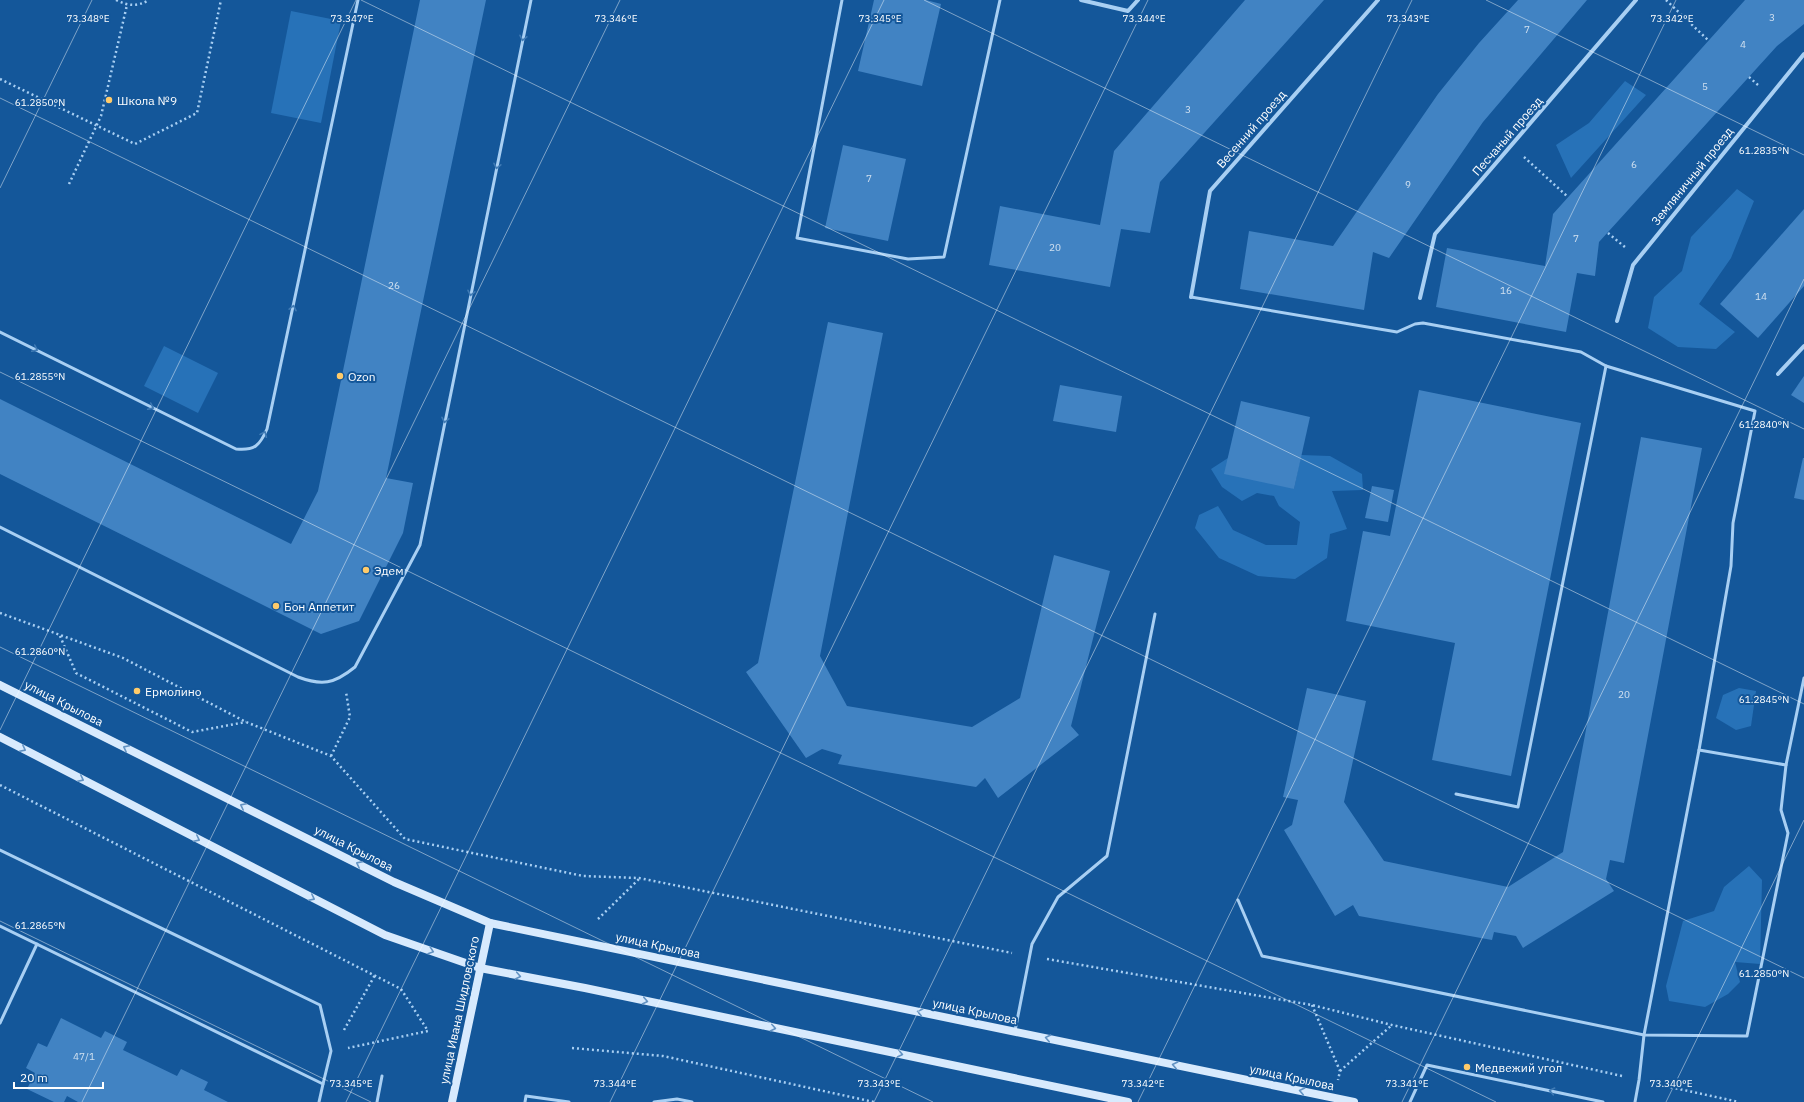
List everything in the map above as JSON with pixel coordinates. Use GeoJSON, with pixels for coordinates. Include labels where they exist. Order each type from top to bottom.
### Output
{"type":"FeatureCollection","features":[{"type":"Feature","properties":{"kind":"main road","name":"улица Крылова"},"geometry":{"type":"LineString","coordinates":[[0,685],[394,882],[490,923],[1354,1102]]}},
{"type":"Feature","properties":{"kind":"main road"},"geometry":{"type":"LineString","coordinates":[[0,737],[385,935],[480,968],[1128,1102]]}},
{"type":"Feature","properties":{"kind":"main road","name":"улица Ивана Шидловского"},"geometry":{"type":"LineString","coordinates":[[452,1102],[490,923]]}},
{"type":"Feature","properties":{"kind":"street"},"geometry":{"type":"LineString","coordinates":[[1081,0],[1128,11],[1138,0]]}},
{"type":"Feature","properties":{"kind":"street","name":"Весенний проезд"},"geometry":{"type":"LineString","coordinates":[[1191,297],[1210,191],[1378,0]]}},
{"type":"Feature","properties":{"kind":"street","name":"Песчаный проезд"},"geometry":{"type":"LineString","coordinates":[[1420,298],[1435,234],[1636,0]]}},
{"type":"Feature","properties":{"kind":"street","name":"Земляничный проезд"},"geometry":{"type":"LineString","coordinates":[[1617,321],[1633,265],[1804,54]]}},
{"type":"Feature","properties":{"kind":"street"},"geometry":{"type":"LineString","coordinates":[[1778,374],[1804,346]]}},
{"type":"Feature","properties":{"kind":"lane"},"geometry":{"type":"LineString","coordinates":[[0,332],[236,449],[246,450],[256,447],[262,440],[267,429],[358,0]]}},
{"type":"Feature","properties":{"kind":"lane"},"geometry":{"type":"LineString","coordinates":[[0,527],[298,677],[315,683],[329,682],[344,677],[355,667],[420,545],[531,0]]}},
{"type":"Feature","properties":{"kind":"lane"},"geometry":{"type":"LineString","coordinates":[[842,0],[797,238],[908,259],[944,257],[1000,0]]}},
{"type":"Feature","properties":{"kind":"lane"},"geometry":{"type":"LineString","coordinates":[[1191,297],[1397,332],[1415,324],[1423,323],[1581,352],[1606,366],[1755,411],[1733,523],[1731,566],[1699,750],[1644,1035],[1635,1102]]}},
{"type":"Feature","properties":{"kind":"lane"},"geometry":{"type":"LineString","coordinates":[[1456,794],[1518,807],[1606,366]]}},
{"type":"Feature","properties":{"kind":"lane"},"geometry":{"type":"LineString","coordinates":[[1015,1031],[1032,944],[1058,897],[1106,856],[1155,614]]}},
{"type":"Feature","properties":{"kind":"lane"},"geometry":{"type":"LineString","coordinates":[[1238,900],[1262,956],[1644,1035],[1747,1036],[1788,833],[1781,810],[1786,765],[1804,678]]}},
{"type":"Feature","properties":{"kind":"lane"},"geometry":{"type":"LineString","coordinates":[[1699,750],[1786,765]]}},
{"type":"Feature","properties":{"kind":"lane"},"geometry":{"type":"LineString","coordinates":[[0,850],[320,1006],[331,1051],[322,1084],[319,1102]]}},
{"type":"Feature","properties":{"kind":"lane"},"geometry":{"type":"LineString","coordinates":[[0,926],[322,1084]]}},
{"type":"Feature","properties":{"kind":"lane"},"geometry":{"type":"LineString","coordinates":[[0,1023],[37,944]]}},
{"type":"Feature","properties":{"kind":"lane"},"geometry":{"type":"LineString","coordinates":[[1410,1102],[1427,1066],[1603,1102]]}},
{"type":"Feature","properties":{"kind":"lane"},"geometry":{"type":"LineString","coordinates":[[377,1102],[382,1076]]}},
{"type":"Feature","properties":{"kind":"lane"},"geometry":{"type":"LineString","coordinates":[[525,1102],[526,1096],[569,1102]]}},
{"type":"Feature","properties":{"kind":"lane"},"geometry":{"type":"LineString","coordinates":[[654,1102],[677,1099],[692,1102]]}},
{"type":"Feature","properties":{"kind":"path"},"geometry":{"type":"LineString","coordinates":[[116,0],[127,5],[138,5],[149,0]]}},
{"type":"Feature","properties":{"kind":"path"},"geometry":{"type":"LineString","coordinates":[[0,79],[135,144],[197,113],[221,0]]}},
{"type":"Feature","properties":{"kind":"path"},"geometry":{"type":"LineString","coordinates":[[1666,0],[1709,41]]}},
{"type":"Feature","properties":{"kind":"path"},"geometry":{"type":"LineString","coordinates":[[69,184],[101,116],[127,5]]}},
{"type":"Feature","properties":{"kind":"path"},"geometry":{"type":"LineString","coordinates":[[1511,146],[1568,197]]}},
{"type":"Feature","properties":{"kind":"path"},"geometry":{"type":"LineString","coordinates":[[1608,233],[1638,259]]}},
{"type":"Feature","properties":{"kind":"path"},"geometry":{"type":"LineString","coordinates":[[0,614],[122,658],[246,722],[331,756],[405,839],[583,876],[639,878],[1030,956],[1312,1005],[1392,1025],[1739,1102]]}},
{"type":"Feature","properties":{"kind":"path"},"geometry":{"type":"LineString","coordinates":[[60,635],[76,673],[192,732],[246,722]]}},
{"type":"Feature","properties":{"kind":"path"},"geometry":{"type":"LineString","coordinates":[[331,756],[350,717],[344,677]]}},
{"type":"Feature","properties":{"kind":"path"},"geometry":{"type":"LineString","coordinates":[[0,785],[401,989],[428,1031],[331,1051]]}},
{"type":"Feature","properties":{"kind":"path"},"geometry":{"type":"LineString","coordinates":[[598,919],[639,878]]}},
{"type":"Feature","properties":{"kind":"path"},"geometry":{"type":"LineString","coordinates":[[331,1051],[375,975]]}},
{"type":"Feature","properties":{"kind":"path"},"geometry":{"type":"LineString","coordinates":[[1312,1005],[1340,1070],[1392,1025]]}},
{"type":"Feature","properties":{"kind":"path"},"geometry":{"type":"LineString","coordinates":[[572,1048],[663,1056],[874,1102]]}},
{"type":"Feature","properties":{"kind":"shaded area"},"geometry":{"type":"Polygon","coordinates":[[[291,11],[341,21],[321,123],[271,113],[291,11]]]}},
{"type":"Feature","properties":{"kind":"shaded area"},"geometry":{"type":"Polygon","coordinates":[[[1625,81],[1646,95],[1571,178],[1556,145],[1589,123],[1625,81]]]}},
{"type":"Feature","properties":{"kind":"shaded area"},"geometry":{"type":"Polygon","coordinates":[[[1737,189],[1754,201],[1731,258],[1699,304],[1735,332],[1716,349],[1678,347],[1648,328],[1654,297],[1682,271],[1691,237],[1737,189]]]}},
{"type":"Feature","properties":{"kind":"shaded area"},"geometry":{"type":"Polygon","coordinates":[[[164,346],[218,373],[198,413],[144,386],[164,346]]]}},
{"type":"Feature","properties":{"kind":"shaded area"},"geometry":{"type":"Polygon","coordinates":[[[1301,455],[1330,456],[1362,474],[1363,490],[1332,491],[1347,529],[1330,534],[1327,558],[1295,579],[1258,576],[1219,558],[1195,528],[1199,515],[1218,506],[1233,530],[1266,545],[1297,545],[1300,522],[1279,506],[1274,496],[1257,493],[1242,501],[1222,487],[1211,469],[1228,458],[1294,489],[1301,455]]]}},
{"type":"Feature","properties":{"kind":"shaded area"},"geometry":{"type":"Polygon","coordinates":[[[1739,688],[1756,691],[1751,726],[1736,730],[1716,718],[1723,695],[1739,688]]]}},
{"type":"Feature","properties":{"kind":"shaded area"},"geometry":{"type":"Polygon","coordinates":[[[1749,866],[1762,880],[1760,964],[1735,962],[1740,982],[1728,994],[1705,1007],[1669,1001],[1666,986],[1683,921],[1714,911],[1724,887],[1749,866]]]}},
{"type":"Feature","properties":{"kind":"building"},"geometry":{"type":"Polygon","coordinates":[[[420,0],[486,0],[386,478],[413,483],[403,533],[359,621],[321,634],[0,474],[0,399],[291,544],[318,491],[420,0]]]}},
{"type":"Feature","properties":{"kind":"building"},"geometry":{"type":"Polygon","coordinates":[[[874,0],[926,0],[941,4],[922,86],[858,71],[874,0]]]}},
{"type":"Feature","properties":{"kind":"building"},"geometry":{"type":"Polygon","coordinates":[[[1245,0],[1324,0],[1160,182],[1150,233],[1121,229],[1110,287],[989,265],[1000,206],[1100,225],[1114,151],[1245,0]]]}},
{"type":"Feature","properties":{"kind":"building"},"geometry":{"type":"Polygon","coordinates":[[[1518,0],[1587,0],[1483,122],[1389,258],[1373,252],[1364,310],[1240,289],[1249,231],[1333,246],[1438,94],[1479,43],[1518,0]]]}},
{"type":"Feature","properties":{"kind":"building"},"geometry":{"type":"Polygon","coordinates":[[[1745,0],[1804,0],[1804,24],[1777,46],[1599,242],[1595,276],[1577,273],[1566,332],[1436,307],[1447,248],[1545,266],[1553,214],[1745,0]]]}},
{"type":"Feature","properties":{"kind":"building"},"geometry":{"type":"Polygon","coordinates":[[[843,145],[906,159],[888,241],[825,228],[843,145]]]}},
{"type":"Feature","properties":{"kind":"building"},"geometry":{"type":"Polygon","coordinates":[[[1804,209],[1804,286],[1758,338],[1720,304],[1804,209]]]}},
{"type":"Feature","properties":{"kind":"building"},"geometry":{"type":"Polygon","coordinates":[[[828,322],[883,333],[820,656],[847,706],[972,727],[1020,698],[1054,555],[1110,571],[1071,726],[1079,735],[998,798],[985,778],[976,787],[838,764],[842,755],[822,749],[806,758],[746,672],[758,663],[828,322]]]}},
{"type":"Feature","properties":{"kind":"building"},"geometry":{"type":"Polygon","coordinates":[[[1804,376],[1804,403],[1791,395],[1804,376]]]}},
{"type":"Feature","properties":{"kind":"building"},"geometry":{"type":"Polygon","coordinates":[[[1060,385],[1122,396],[1116,432],[1053,421],[1060,385]]]}},
{"type":"Feature","properties":{"kind":"building"},"geometry":{"type":"Polygon","coordinates":[[[1419,390],[1581,423],[1511,776],[1432,760],[1455,643],[1346,621],[1363,531],[1390,536],[1419,390]]]}},
{"type":"Feature","properties":{"kind":"building"},"geometry":{"type":"Polygon","coordinates":[[[1241,401],[1310,417],[1294,489],[1224,474],[1241,401]]]}},
{"type":"Feature","properties":{"kind":"building"},"geometry":{"type":"Polygon","coordinates":[[[1641,437],[1702,448],[1624,863],[1610,860],[1606,879],[1614,891],[1523,948],[1516,936],[1494,932],[1492,940],[1359,916],[1353,905],[1335,916],[1284,830],[1292,825],[1298,800],[1283,797],[1307,688],[1366,701],[1344,802],[1384,861],[1508,887],[1563,852],[1641,437]]]}},
{"type":"Feature","properties":{"kind":"building"},"geometry":{"type":"Polygon","coordinates":[[[1804,458],[1804,500],[1794,498],[1804,458]]]}},
{"type":"Feature","properties":{"kind":"building"},"geometry":{"type":"Polygon","coordinates":[[[1372,486],[1394,490],[1388,522],[1365,518],[1372,486]]]}},
{"type":"Feature","properties":{"kind":"building"},"geometry":{"type":"Polygon","coordinates":[[[61,1018],[101,1038],[105,1031],[127,1042],[123,1050],[177,1076],[181,1069],[208,1082],[204,1090],[228,1102],[78,1102],[67,1096],[64,1102],[54,1102],[27,1089],[35,1073],[26,1068],[38,1043],[47,1047],[61,1018]]]}},
{"type":"Feature","properties":{"kind":"place","name":"Школа №9"},"geometry":{"type":"Point","coordinates":[109,100]}},
{"type":"Feature","properties":{"kind":"place","name":"Ozon"},"geometry":{"type":"Point","coordinates":[340,376]}},
{"type":"Feature","properties":{"kind":"place","name":"Эдем"},"geometry":{"type":"Point","coordinates":[366,570]}},
{"type":"Feature","properties":{"kind":"place","name":"Бон Аппетит"},"geometry":{"type":"Point","coordinates":[276,606]}},
{"type":"Feature","properties":{"kind":"place","name":"Ермолино"},"geometry":{"type":"Point","coordinates":[137,691]}},
{"type":"Feature","properties":{"kind":"place","name":"Медвежий угол"},"geometry":{"type":"Point","coordinates":[1467,1067]}}]}
